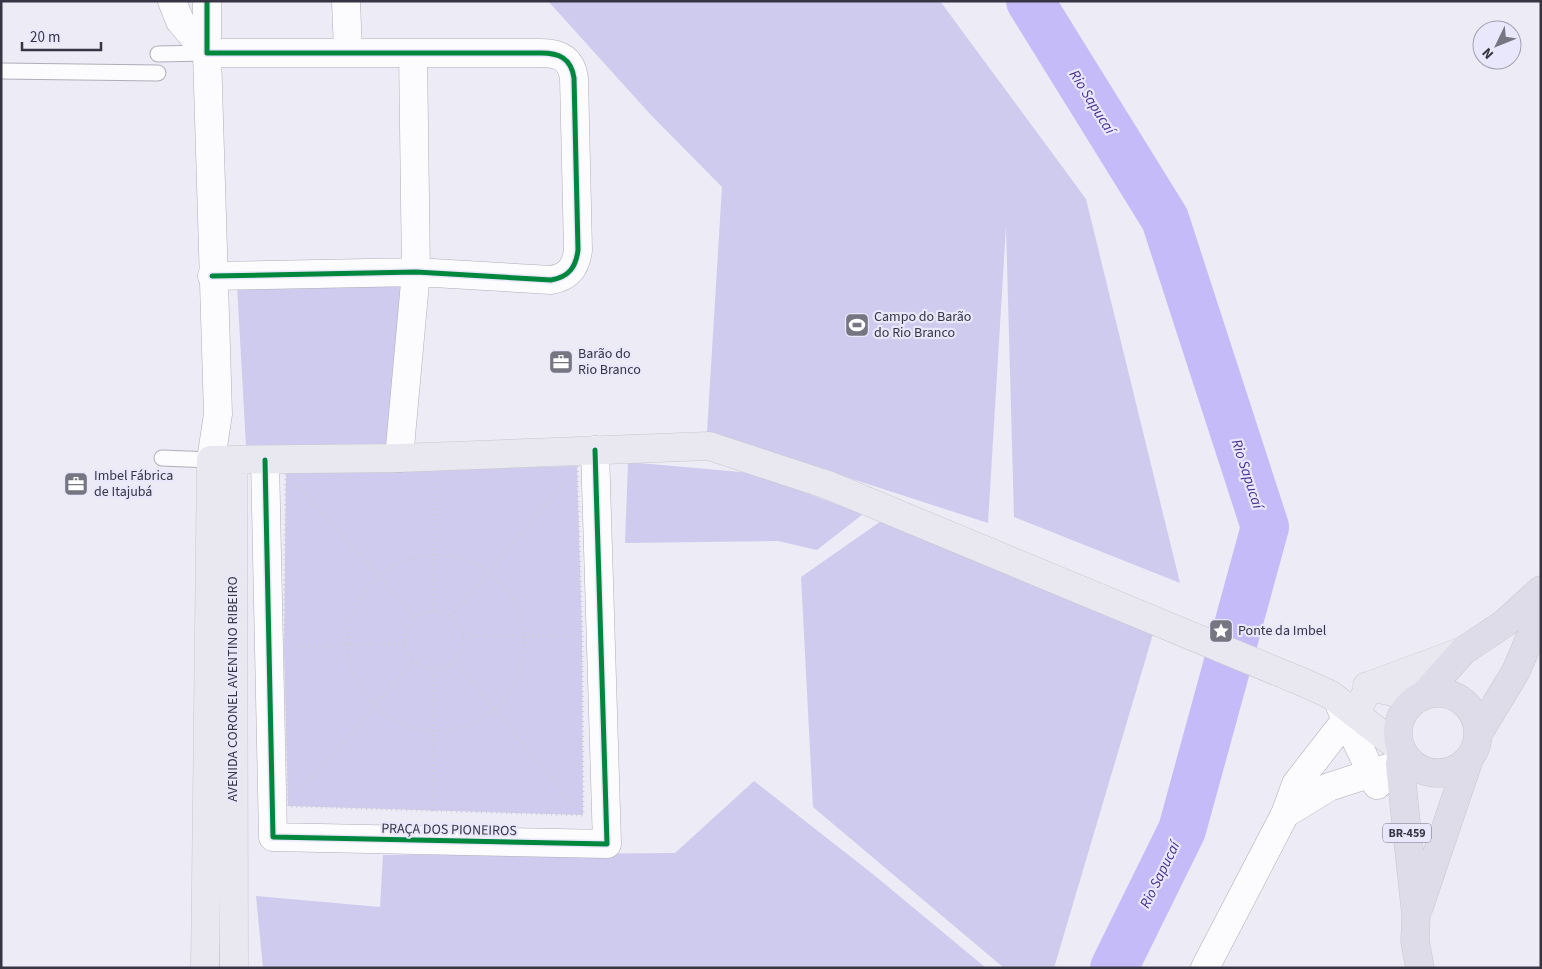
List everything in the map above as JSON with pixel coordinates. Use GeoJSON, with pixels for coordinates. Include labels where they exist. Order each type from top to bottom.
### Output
{"type":"FeatureCollection","features":[{"type":"Feature","properties":{"kind":"highway"},"geometry":{"type":"LineString","coordinates":[[1541,590],[1505,623],[1463,651],[1421,697],[1404,712],[1399,724],[1398,738],[1404,766],[1440,773],[1459,768],[1469,759],[1476,747],[1478,734],[1516,670],[1541,612]]}},
{"type":"Feature","properties":{"kind":"highway"},"geometry":{"type":"LineString","coordinates":[[1421,697],[1438,693],[1457,698],[1472,712],[1478,734]]}},
{"type":"Feature","properties":{"kind":"highway","name":"BR-459"},"geometry":{"type":"LineString","coordinates":[[1416,915],[1469,759]]}},
{"type":"Feature","properties":{"kind":"highway","name":"BR-459"},"geometry":{"type":"LineString","coordinates":[[1404,766],[1416,915],[1415,941],[1420,968]]}},
{"type":"Feature","properties":{"kind":"main road"},"geometry":{"type":"LineString","coordinates":[[222,460],[275,466],[399,458],[586,458],[709,446],[828,485],[1110,603],[1336,703],[1404,766]]}},
{"type":"Feature","properties":{"kind":"main road","name":"AVENIDA CORONEL AVENTINO RIBEIRO"},"geometry":{"type":"LineString","coordinates":[[222,460],[234,836],[234,968]]}},
{"type":"Feature","properties":{"kind":"main road","name":"AVENIDA CORONEL AVENTINO RIBEIRO"},"geometry":{"type":"LineString","coordinates":[[204,968],[222,460]]}},
{"type":"Feature","properties":{"kind":"main road"},"geometry":{"type":"LineString","coordinates":[[1336,703],[1370,685],[1463,651]]}},
{"type":"Feature","properties":{"kind":"main road"},"geometry":{"type":"LineString","coordinates":[[1370,685],[1421,697]]}},
{"type":"Feature","properties":{"kind":"street"},"geometry":{"type":"LineString","coordinates":[[172,1],[180,21],[207,53],[553,53],[568,61],[574,78],[578,250],[577,263],[563,278],[551,280],[416,272],[212,276]]}},
{"type":"Feature","properties":{"kind":"street","name":"AVENIDA CORONEL AVENTINO RIBEIRO"},"geometry":{"type":"LineString","coordinates":[[207,1],[212,276],[222,460]]}},
{"type":"Feature","properties":{"kind":"street"},"geometry":{"type":"LineString","coordinates":[[346,1],[348,52]]}},
{"type":"Feature","properties":{"kind":"street"},"geometry":{"type":"LineString","coordinates":[[399,458],[416,272],[413,54]]}},
{"type":"Feature","properties":{"kind":"street","name":"PRAÇA DOS PIONEIROS"},"geometry":{"type":"LineString","coordinates":[[234,836],[607,844],[586,458]]}},
{"type":"Feature","properties":{"kind":"street"},"geometry":{"type":"LineString","coordinates":[[273,837],[275,466]]}},
{"type":"Feature","properties":{"kind":"street"},"geometry":{"type":"LineString","coordinates":[[1336,703],[1366,780]]}},
{"type":"Feature","properties":{"kind":"street"},"geometry":{"type":"LineString","coordinates":[[1205,968],[1285,814],[1296,784],[1336,703]]}},
{"type":"Feature","properties":{"kind":"street"},"geometry":{"type":"LineString","coordinates":[[1285,814],[1310,797],[1329,788],[1366,780],[1404,766]]}},
{"type":"Feature","properties":{"kind":"lane"},"geometry":{"type":"LineString","coordinates":[[158,54],[207,53]]}},
{"type":"Feature","properties":{"kind":"lane"},"geometry":{"type":"LineString","coordinates":[[1,71],[158,73]]}},
{"type":"Feature","properties":{"kind":"lane"},"geometry":{"type":"LineString","coordinates":[[162,458],[222,460]]}},
{"type":"Feature","properties":{"kind":"path"},"geometry":{"type":"LineString","coordinates":[[275,466],[435,470],[586,458]]}},
{"type":"Feature","properties":{"kind":"path"},"geometry":{"type":"LineString","coordinates":[[451,616],[586,458]]}},
{"type":"Feature","properties":{"kind":"path"},"geometry":{"type":"LineString","coordinates":[[583,815],[582,636],[586,458]]}},
{"type":"Feature","properties":{"kind":"path"},"geometry":{"type":"LineString","coordinates":[[275,466],[416,618]]}},
{"type":"Feature","properties":{"kind":"path"},"geometry":{"type":"LineString","coordinates":[[275,466],[284,647],[288,806]]}},
{"type":"Feature","properties":{"kind":"path"},"geometry":{"type":"LineString","coordinates":[[434,610],[435,470]]}},
{"type":"Feature","properties":{"kind":"path"},"geometry":{"type":"LineString","coordinates":[[447,555],[461,558],[488,573],[505,590],[526,636],[526,659],[513,687],[494,709],[461,727],[434,731],[401,725],[375,706],[366,696],[349,664],[346,646],[353,614],[378,576],[394,562],[420,556],[447,555]]}},
{"type":"Feature","properties":{"kind":"path"},"geometry":{"type":"LineString","coordinates":[[434,610],[451,616],[458,623],[463,636],[461,652],[454,661],[442,669],[434,671],[419,667],[408,655],[406,643],[408,627],[426,611],[434,610]]}},
{"type":"Feature","properties":{"kind":"path"},"geometry":{"type":"LineString","coordinates":[[463,636],[582,636]]}},
{"type":"Feature","properties":{"kind":"path"},"geometry":{"type":"LineString","coordinates":[[284,647],[406,643]]}},
{"type":"Feature","properties":{"kind":"path"},"geometry":{"type":"LineString","coordinates":[[288,806],[413,661]]}},
{"type":"Feature","properties":{"kind":"path"},"geometry":{"type":"LineString","coordinates":[[454,661],[583,815]]}},
{"type":"Feature","properties":{"kind":"path"},"geometry":{"type":"LineString","coordinates":[[433,811],[434,671]]}},
{"type":"Feature","properties":{"kind":"path"},"geometry":{"type":"LineString","coordinates":[[288,806],[583,815]]}},
{"type":"Feature","properties":{"kind":"shaded area"},"geometry":{"type":"Polygon","coordinates":[[[548,1],[940,1],[1086,199],[1180,583],[1014,517],[1006,226],[988,523],[707,432],[722,187],[650,114],[548,1]]]}},
{"type":"Feature","properties":{"kind":"shaded area"},"geometry":{"type":"Polygon","coordinates":[[[415,284],[389,449],[246,446],[237,285],[415,284]]]}},
{"type":"Feature","properties":{"kind":"shaded area"},"geometry":{"type":"Polygon","coordinates":[[[628,462],[752,473],[863,514],[817,550],[778,541],[625,543],[628,462]]]}},
{"type":"Feature","properties":{"kind":"shaded area"},"geometry":{"type":"Polygon","coordinates":[[[577,466],[582,636],[583,815],[288,806],[284,647],[286,472],[577,466]]]}},
{"type":"Feature","properties":{"kind":"shaded area"},"geometry":{"type":"Polygon","coordinates":[[[884,519],[1153,634],[1054,968],[1004,968],[813,807],[801,577],[884,519]]]}},
{"type":"Feature","properties":{"kind":"shaded area"},"geometry":{"type":"Polygon","coordinates":[[[754,781],[874,875],[986,968],[263,968],[256,896],[380,907],[383,855],[675,853],[754,781]]]}},
{"type":"Feature","properties":{"kind":"waterway","name":"Rio Sapucaí"},"geometry":{"type":"LineString","coordinates":[[1030,1],[1165,219],[1265,527],[1182,830],[1114,968]]}},
{"type":"Feature","properties":{"kind":"cycle path"},"geometry":{"type":"LineString","coordinates":[[207,1],[207,53],[541,53],[553,54],[563,58],[570,66],[574,78],[578,250],[573,266],[567,274],[551,280],[416,272],[212,276]]}},
{"type":"Feature","properties":{"kind":"cycle path"},"geometry":{"type":"LineString","coordinates":[[265,460],[273,837],[607,844],[595,450]]}},
{"type":"Feature","properties":{"kind":"place","name":"Campo do Barão do Rio Branco"},"geometry":{"type":"Point","coordinates":[857,325]}},
{"type":"Feature","properties":{"kind":"place","name":"Barão do Rio Branco"},"geometry":{"type":"Point","coordinates":[561,362]}},
{"type":"Feature","properties":{"kind":"place","name":"Imbel Fábrica de Itajubá"},"geometry":{"type":"Point","coordinates":[76,484]}},
{"type":"Feature","properties":{"kind":"place","name":"Ponte da Imbel"},"geometry":{"type":"Point","coordinates":[1221,631]}}]}
